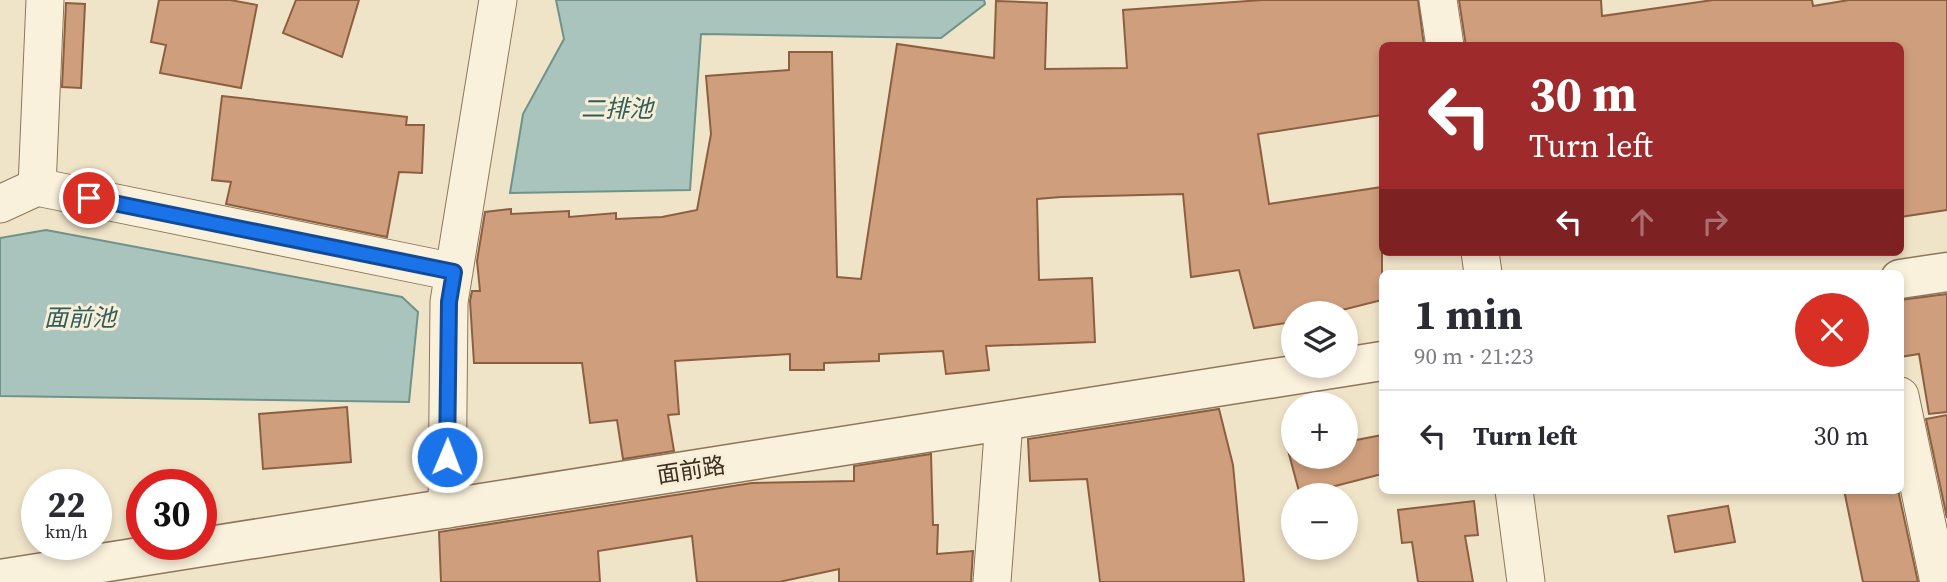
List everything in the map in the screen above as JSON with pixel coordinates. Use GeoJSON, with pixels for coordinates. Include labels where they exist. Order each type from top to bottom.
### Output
{"type":"FeatureCollection","features":[{"type":"Feature","properties":{"kind":"street"},"geometry":{"type":"LineString","coordinates":[[37,187],[46,0]]}},
{"type":"Feature","properties":{"kind":"street"},"geometry":{"type":"LineString","coordinates":[[447,509],[449,302],[498,0]]}},
{"type":"Feature","properties":{"kind":"street"},"geometry":{"type":"LineString","coordinates":[[1438,0],[1445,42]]}},
{"type":"Feature","properties":{"kind":"street"},"geometry":{"type":"LineString","coordinates":[[0,204],[37,187],[454,272]]}},
{"type":"Feature","properties":{"kind":"street"},"geometry":{"type":"LineString","coordinates":[[1904,278],[1947,272]]}},
{"type":"Feature","properties":{"kind":"street","name":"面前路"},"geometry":{"type":"LineString","coordinates":[[0,579],[1379,361]]}},
{"type":"Feature","properties":{"kind":"street"},"geometry":{"type":"LineString","coordinates":[[1904,415],[1939,582]]}},
{"type":"Feature","properties":{"kind":"street"},"geometry":{"type":"LineString","coordinates":[[992,582],[1004,421]]}},
{"type":"Feature","properties":{"kind":"street"},"geometry":{"type":"LineString","coordinates":[[1515,494],[1526,582]]}},
{"type":"Feature","properties":{"kind":"water","name":"二排池"},"geometry":{"type":"Polygon","coordinates":[[[556,0],[984,0],[985,4],[941,38],[701,34],[690,190],[510,193],[523,114],[564,39],[556,0]]]}},
{"type":"Feature","properties":{"kind":"water","name":"面前池"},"geometry":{"type":"Polygon","coordinates":[[[46,230],[402,297],[418,312],[409,402],[0,396],[0,238],[46,230]]]}},
{"type":"Feature","properties":{"kind":"building"},"geometry":{"type":"Polygon","coordinates":[[[159,0],[230,0],[257,5],[241,88],[160,73],[166,45],[151,42],[159,0]]]}},
{"type":"Feature","properties":{"kind":"building"},"geometry":{"type":"Polygon","coordinates":[[[296,0],[359,0],[342,57],[283,33],[296,0]]]}},
{"type":"Feature","properties":{"kind":"building"},"geometry":{"type":"Polygon","coordinates":[[[1262,0],[1418,0],[1423,42],[1379,42],[1379,115],[1258,134],[1269,204],[1379,187],[1379,256],[1382,256],[1382,270],[1379,270],[1379,301],[1358,306],[1358,301],[1281,301],[1281,324],[1254,328],[1239,270],[1191,277],[1183,194],[1061,197],[1037,199],[1039,280],[1092,278],[1095,342],[986,346],[989,370],[946,374],[943,351],[879,354],[879,361],[824,363],[824,370],[790,370],[790,354],[675,361],[679,414],[668,415],[674,451],[623,459],[617,420],[590,423],[582,363],[474,363],[470,301],[472,291],[480,291],[477,261],[485,212],[511,209],[511,214],[569,211],[569,217],[616,213],[616,219],[662,217],[697,210],[711,134],[706,76],[789,70],[789,52],[832,52],[837,277],[861,279],[897,44],[994,58],[996,1],[1047,3],[1045,69],[1127,68],[1123,10],[1262,0]]]}},
{"type":"Feature","properties":{"kind":"building"},"geometry":{"type":"Polygon","coordinates":[[[1459,0],[1601,0],[1602,16],[1713,0],[1812,0],[1813,6],[1849,0],[1947,0],[1947,210],[1904,216],[1904,42],[1465,42],[1459,0]]]}},
{"type":"Feature","properties":{"kind":"building"},"geometry":{"type":"Polygon","coordinates":[[[66,3],[85,4],[81,88],[62,87],[66,3]]]}},
{"type":"Feature","properties":{"kind":"building"},"geometry":{"type":"Polygon","coordinates":[[[222,96],[407,117],[406,125],[424,125],[422,173],[399,172],[387,237],[226,204],[231,182],[212,180],[222,96]]]}},
{"type":"Feature","properties":{"kind":"building"},"geometry":{"type":"Polygon","coordinates":[[[1947,294],[1947,412],[1929,414],[1919,354],[1904,356],[1904,299],[1947,294]]]}},
{"type":"Feature","properties":{"kind":"building"},"geometry":{"type":"Polygon","coordinates":[[[347,407],[351,462],[263,469],[259,414],[347,407]]]}},
{"type":"Feature","properties":{"kind":"building"},"geometry":{"type":"Polygon","coordinates":[[[1219,409],[1233,465],[1244,582],[1100,582],[1087,479],[1030,481],[1028,439],[1219,409]]]}},
{"type":"Feature","properties":{"kind":"building"},"geometry":{"type":"Polygon","coordinates":[[[1947,415],[1947,518],[1926,419],[1947,415]]]}},
{"type":"Feature","properties":{"kind":"building"},"geometry":{"type":"Polygon","coordinates":[[[1379,436],[1379,475],[1347,483],[1297,483],[1293,469],[1358,469],[1358,440],[1379,436]]]}},
{"type":"Feature","properties":{"kind":"building"},"geometry":{"type":"Polygon","coordinates":[[[931,454],[933,525],[938,525],[937,554],[973,551],[971,582],[839,582],[839,569],[779,582],[697,582],[692,536],[598,551],[600,582],[441,582],[439,532],[752,483],[854,481],[854,466],[931,454]]]}},
{"type":"Feature","properties":{"kind":"building"},"geometry":{"type":"Polygon","coordinates":[[[1845,494],[1899,494],[1918,582],[1863,582],[1845,494]]]}},
{"type":"Feature","properties":{"kind":"building"},"geometry":{"type":"Polygon","coordinates":[[[1474,501],[1478,535],[1465,536],[1473,582],[1418,582],[1412,542],[1402,543],[1398,510],[1474,501]]]}},
{"type":"Feature","properties":{"kind":"building"},"geometry":{"type":"Polygon","coordinates":[[[1728,506],[1735,542],[1675,552],[1668,516],[1728,506]]]}},
{"type":"Feature","properties":{"kind":"route"},"geometry":{"type":"LineString","coordinates":[[89,198],[454,272],[449,302],[447,457]]}}]}
